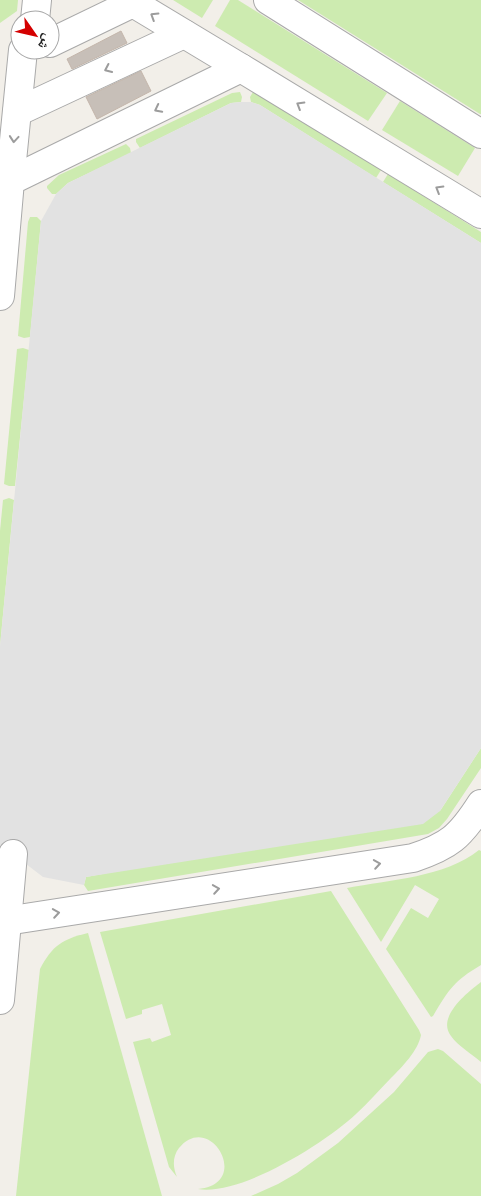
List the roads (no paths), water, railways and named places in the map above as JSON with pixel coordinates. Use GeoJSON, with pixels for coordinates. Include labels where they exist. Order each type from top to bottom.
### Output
{"type":"FeatureCollection","features":[{"type":"Feature","properties":{"kind":"lane"},"geometry":{"type":"LineString","coordinates":[[268,0],[481,134]]}},
{"type":"Feature","properties":{"kind":"lane"},"geometry":{"type":"LineString","coordinates":[[60,37],[133,3],[481,214]]}},
{"type":"Feature","properties":{"kind":"lane"},"geometry":{"type":"LineString","coordinates":[[17,112],[184,34]]}},
{"type":"Feature","properties":{"kind":"lane"},"geometry":{"type":"LineString","coordinates":[[0,296],[17,112],[25,60]]}},
{"type":"Feature","properties":{"kind":"lane"},"geometry":{"type":"LineString","coordinates":[[10,181],[241,68]]}},
{"type":"Feature","properties":{"kind":"lane"},"geometry":{"type":"LineString","coordinates":[[4,921],[413,858],[436,850],[454,839],[468,824],[481,804]]}},
{"type":"Feature","properties":{"kind":"lane"},"geometry":{"type":"LineString","coordinates":[[0,868],[13,854],[4,921],[0,1000]]}}]}
